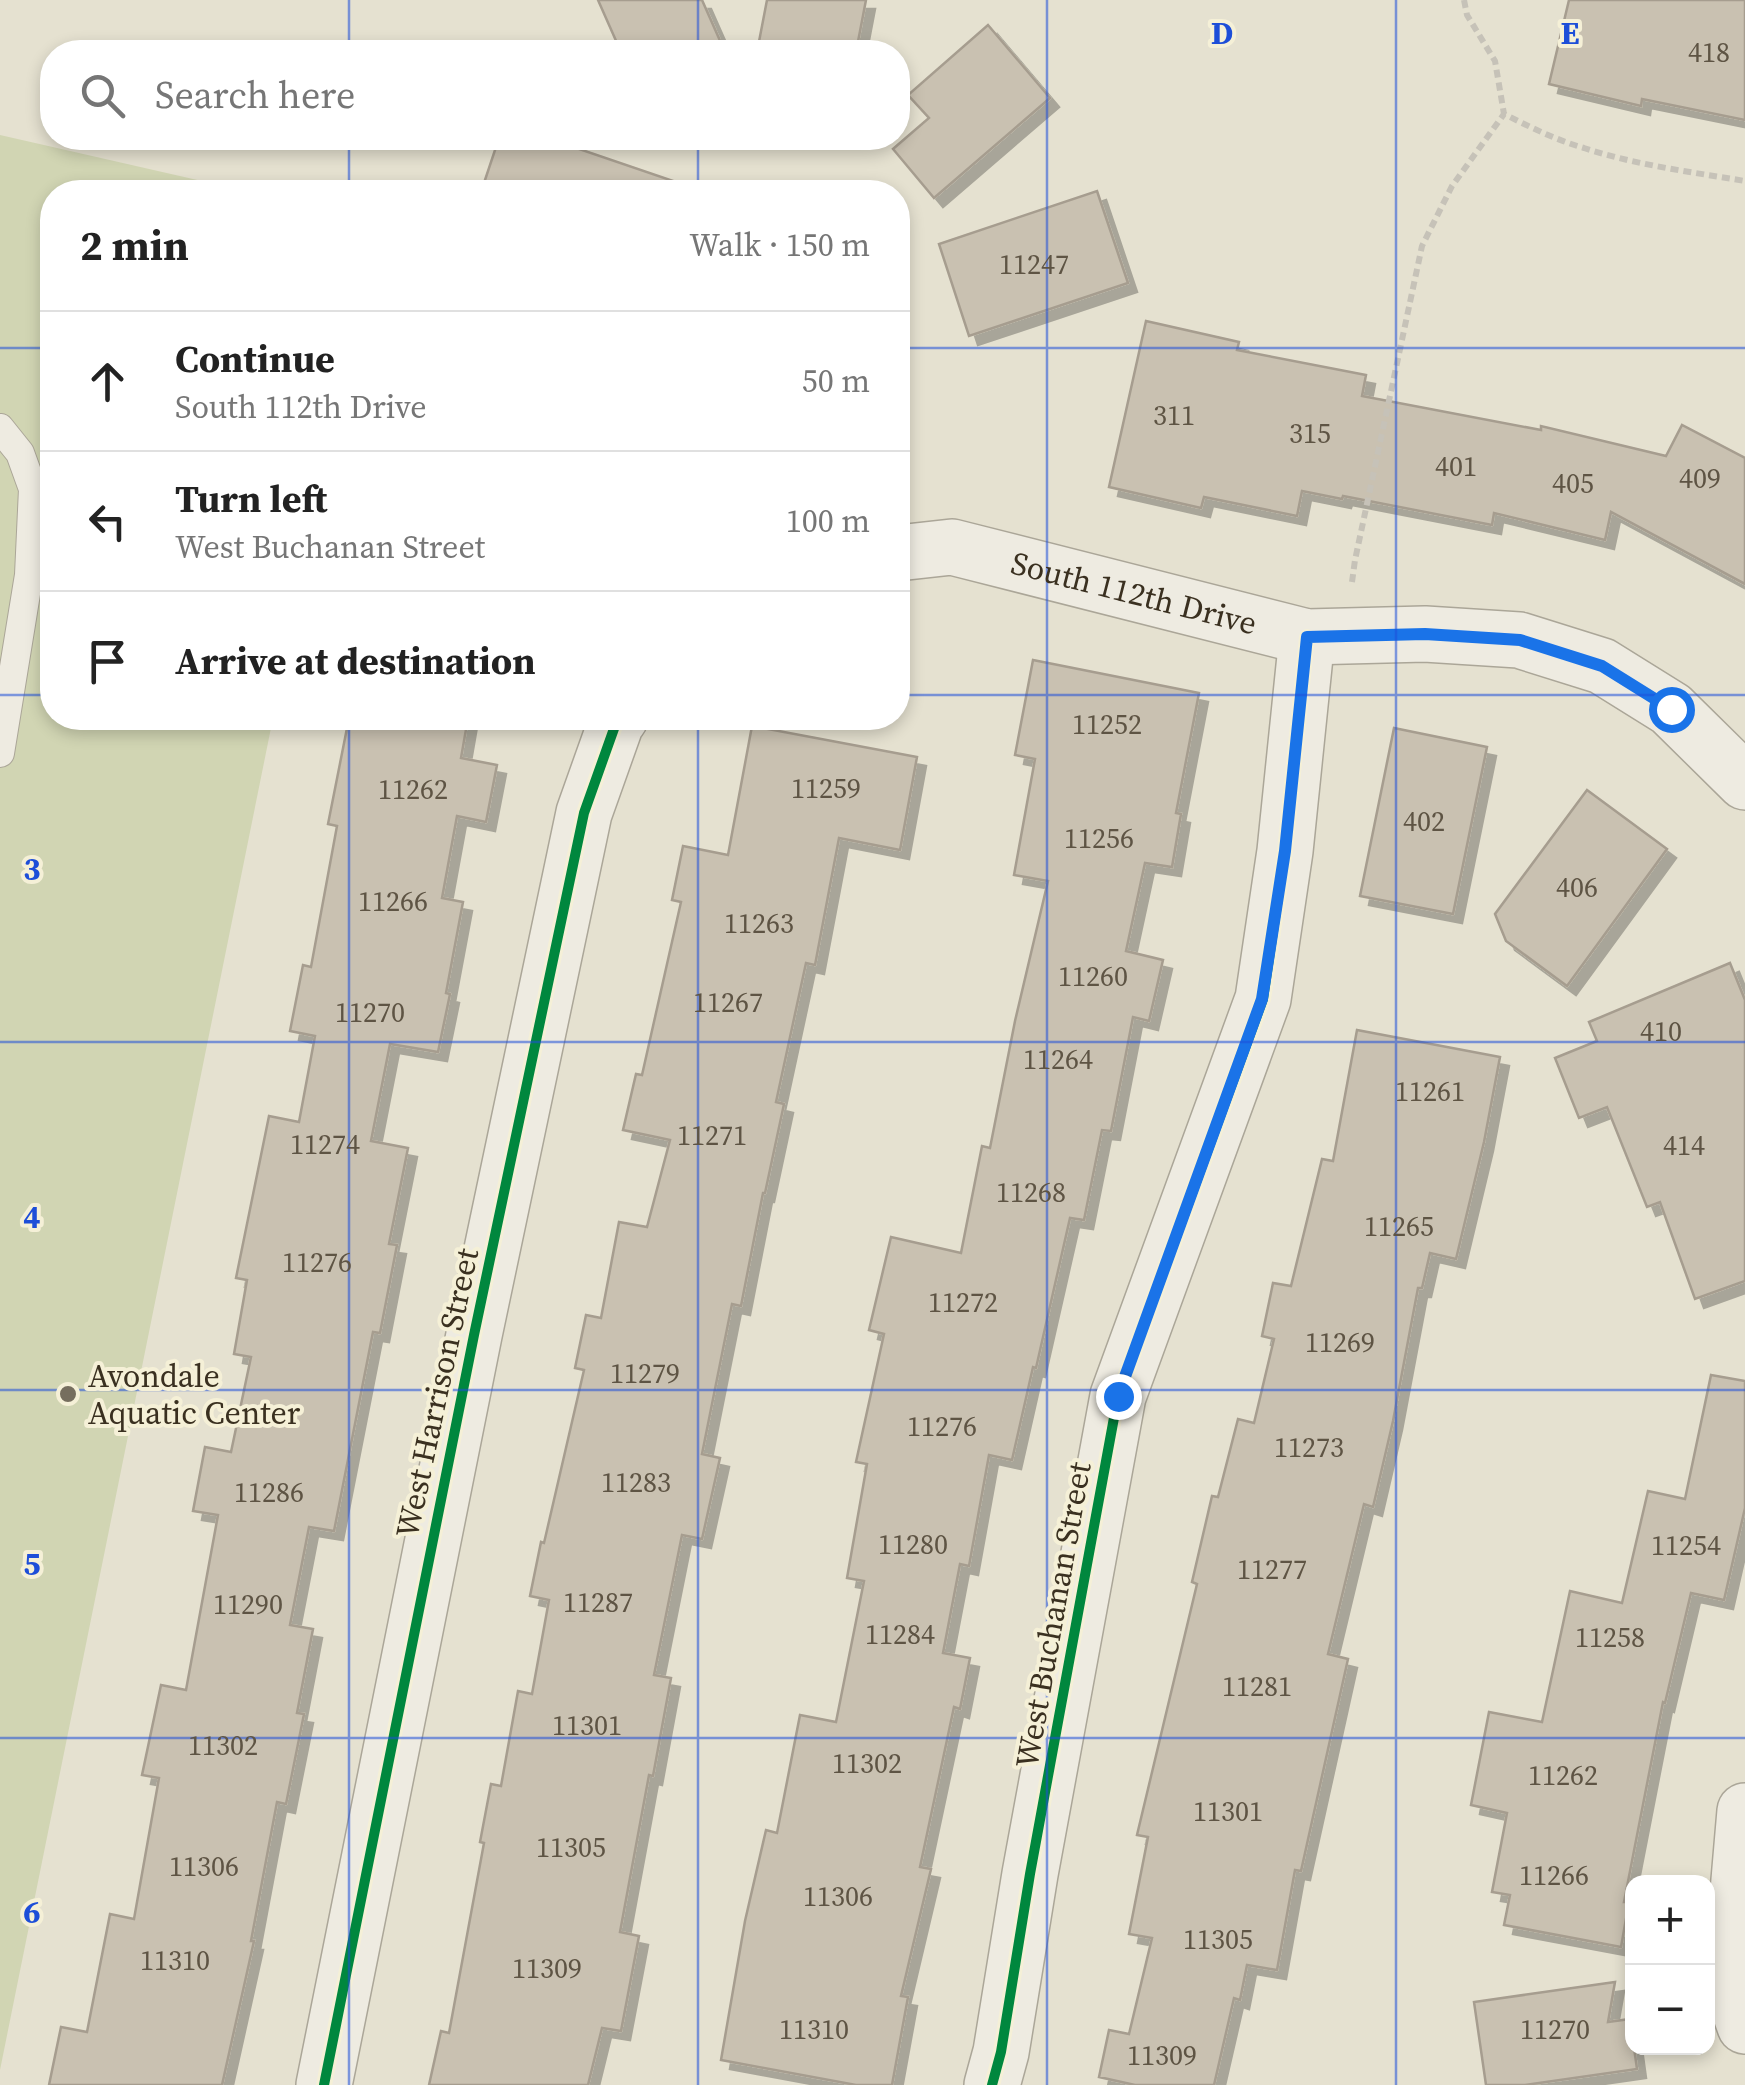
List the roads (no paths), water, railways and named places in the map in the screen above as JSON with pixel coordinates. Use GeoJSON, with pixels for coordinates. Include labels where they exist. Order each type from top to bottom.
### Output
{"type":"FeatureCollection","features":[{"type":"Feature","properties":{"kind":"street","name":"South 112th Drive"},"geometry":{"type":"LineString","coordinates":[[910,552],[952,547],[1326,637],[1425,634],[1520,640],[1602,666],[1671,709],[1745,782]]}},
{"type":"Feature","properties":{"kind":"street","name":"West Buchanan Street"},"geometry":{"type":"LineString","coordinates":[[992,2085],[1002,2052],[1030,1874],[1118,1396],[1262,999],[1285,851],[1326,637]]}},
{"type":"Feature","properties":{"kind":"street","name":"West Harrison Street"},"geometry":{"type":"LineString","coordinates":[[324,2085],[474,1335],[584,812],[613,730]]}},
{"type":"Feature","properties":{"kind":"street"},"geometry":{"type":"LineString","coordinates":[[1745,1811],[1730,1984],[1745,2026]]}},
{"type":"Feature","properties":{"kind":"lane"},"geometry":{"type":"LineString","coordinates":[[0,428],[20,453],[33,489],[29,575],[0,753]]}},
{"type":"Feature","properties":{"kind":"place","name":"Avondale Aquatic Center"},"geometry":{"type":"Point","coordinates":[68,1394]}}]}
